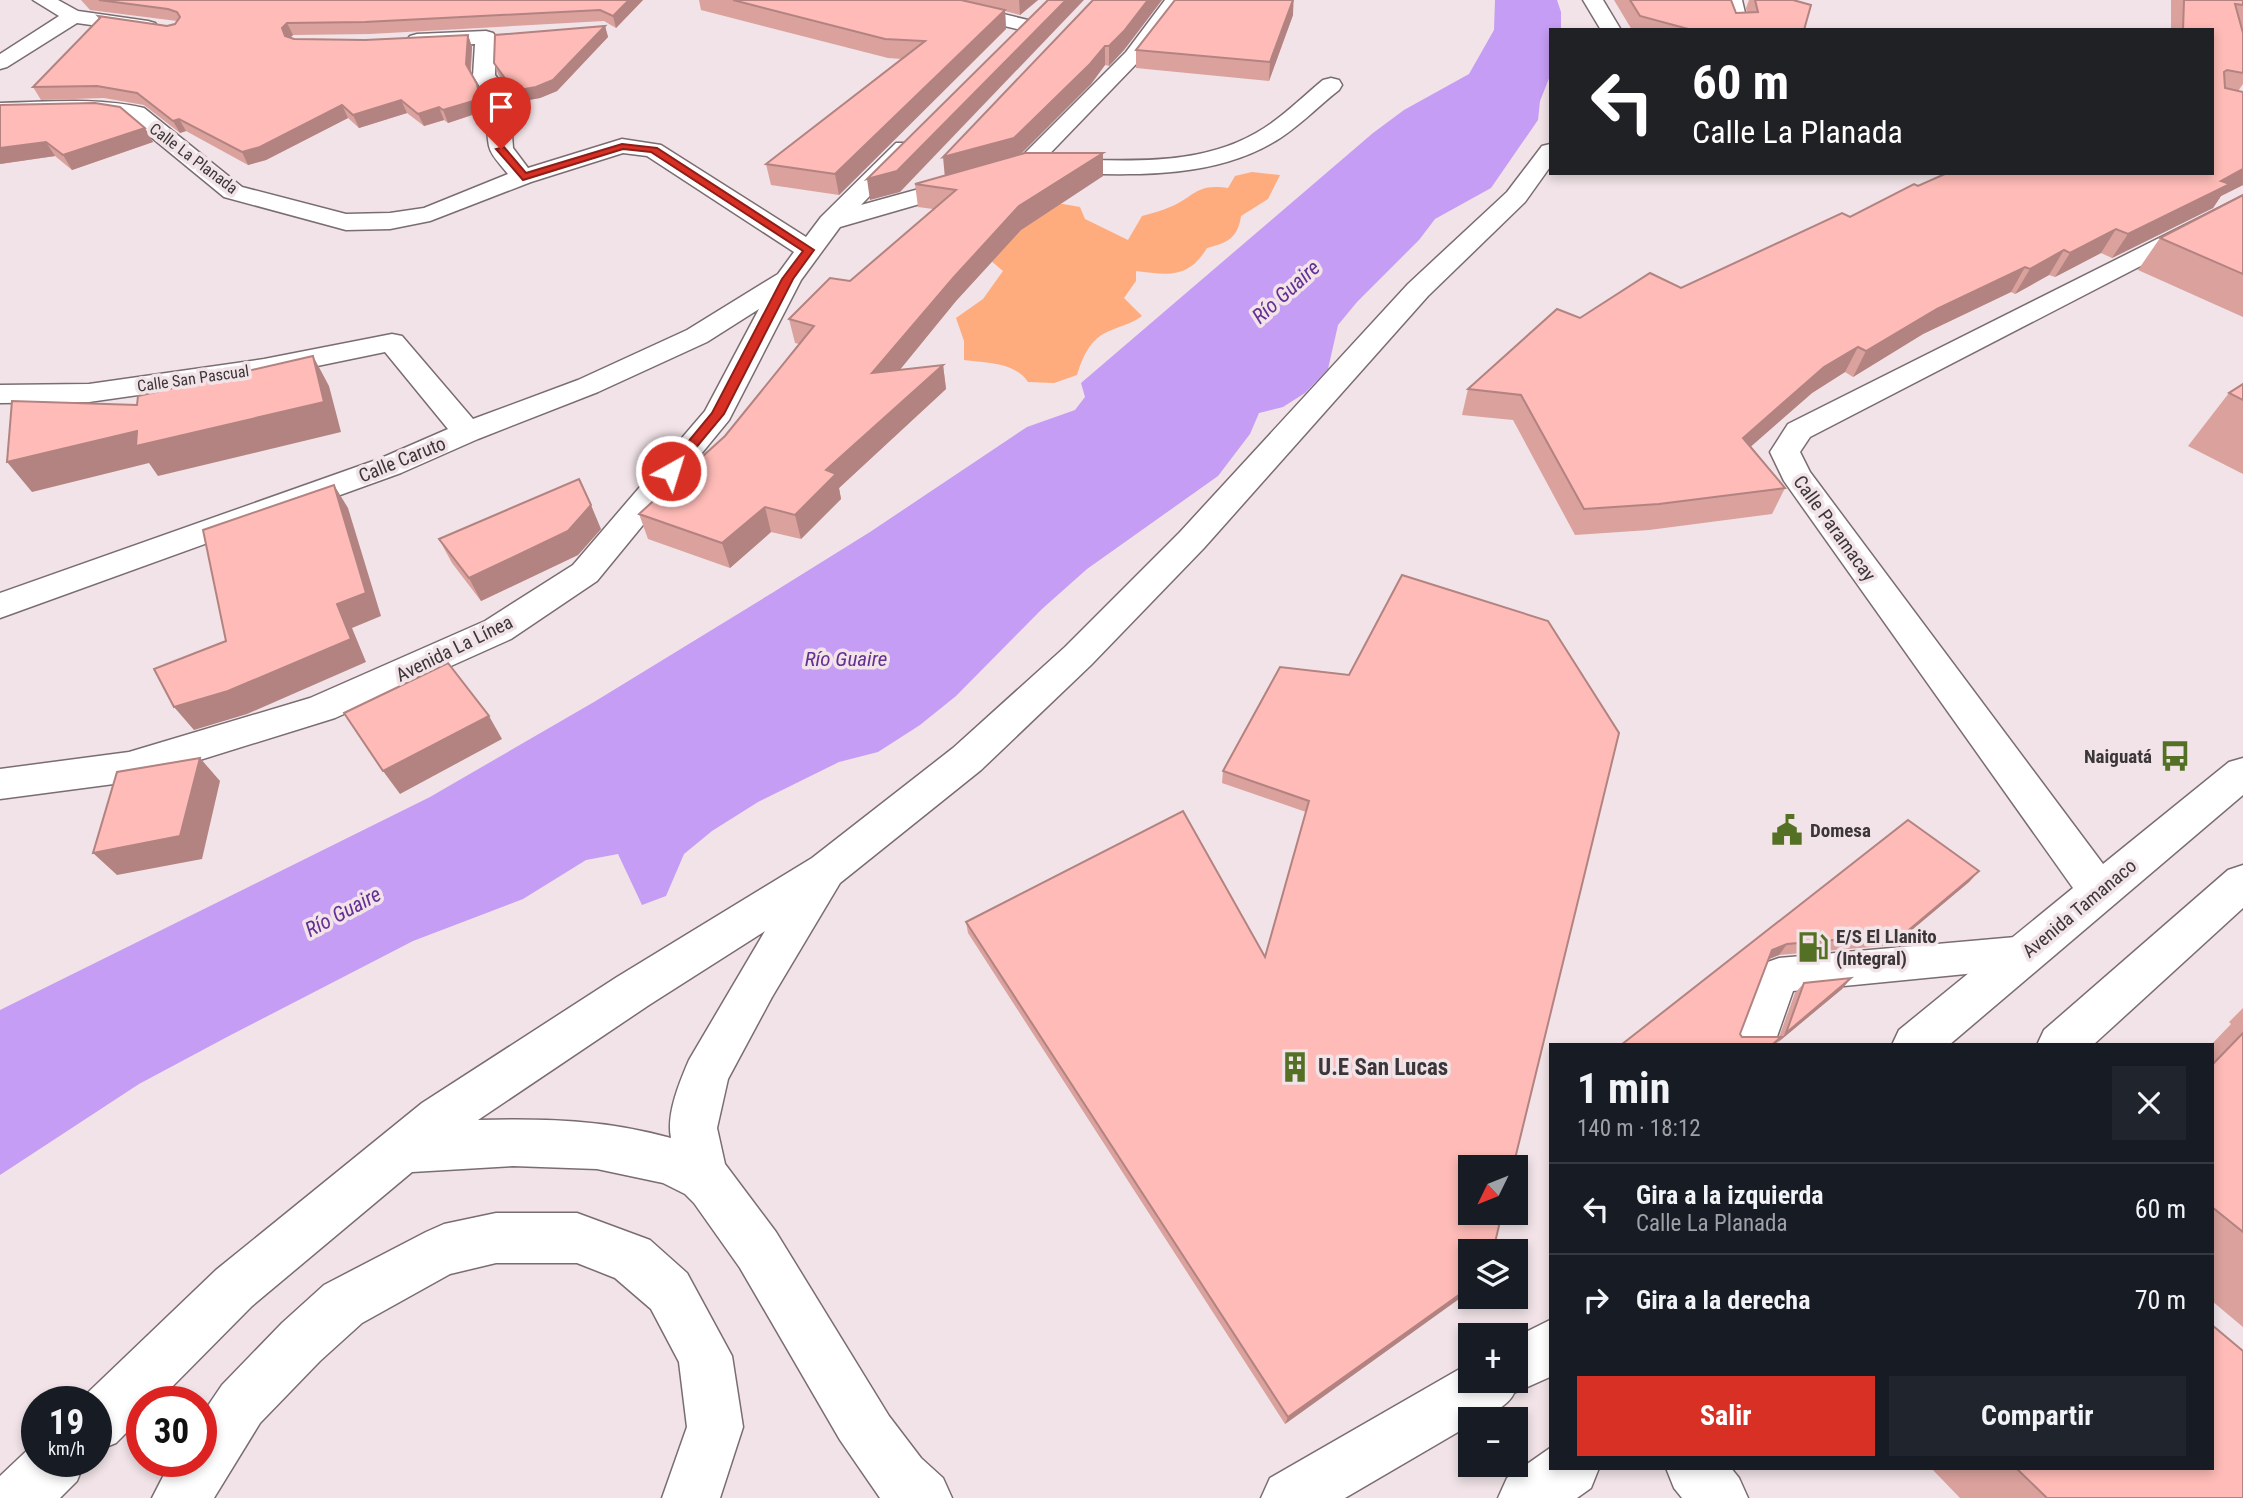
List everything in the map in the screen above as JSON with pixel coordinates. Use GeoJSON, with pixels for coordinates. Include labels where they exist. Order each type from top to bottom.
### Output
{"type":"FeatureCollection","features":[{"type":"Feature","properties":{"kind":"street"},"geometry":{"type":"LineString","coordinates":[[43,0],[73,16],[162,28]]}},
{"type":"Feature","properties":{"kind":"street"},"geometry":{"type":"LineString","coordinates":[[920,0],[1025,24]]}},
{"type":"Feature","properties":{"kind":"street"},"geometry":{"type":"LineString","coordinates":[[1025,166],[1133,56],[1175,0]]}},
{"type":"Feature","properties":{"kind":"street"},"geometry":{"type":"LineString","coordinates":[[1593,0],[1610,28]]}},
{"type":"Feature","properties":{"kind":"street"},"geometry":{"type":"LineString","coordinates":[[1732,0],[1739,28]]}},
{"type":"Feature","properties":{"kind":"street"},"geometry":{"type":"LineString","coordinates":[[1006,44],[1044,8]]}},
{"type":"Feature","properties":{"kind":"street"},"geometry":{"type":"LineString","coordinates":[[0,63],[73,16]]}},
{"type":"Feature","properties":{"kind":"street"},"geometry":{"type":"LineString","coordinates":[[394,41],[513,36]]}},
{"type":"Feature","properties":{"kind":"street"},"geometry":{"type":"LineString","coordinates":[[486,37],[484,76],[494,88],[499,107],[501,149],[523,177]]}},
{"type":"Feature","properties":{"kind":"street"},"geometry":{"type":"LineString","coordinates":[[830,222],[1025,166],[1168,167],[1229,153],[1264,139],[1331,85]]}},
{"type":"Feature","properties":{"kind":"street","name":"Calle La Planada"},"geometry":{"type":"LineString","coordinates":[[0,110],[104,108],[136,113],[233,192],[296,211],[346,222],[390,221],[430,214],[523,177],[622,146],[642,146],[653,150],[809,250]]}},
{"type":"Feature","properties":{"kind":"street","name":"Avenida La Línea"},"geometry":{"type":"LineString","coordinates":[[0,785],[129,767],[322,708],[499,630],[585,573],[718,414],[788,279],[830,222],[918,133]]}},
{"type":"Feature","properties":{"kind":"street"},"geometry":{"type":"LineString","coordinates":[[112,1407],[234,1288],[439,1119],[633,991],[827,870],[967,759],[1078,656],[1192,540],[1418,290],[1516,197],[1549,151]]}},
{"type":"Feature","properties":{"kind":"street"},"geometry":{"type":"LineString","coordinates":[[909,199],[937,169]]}},
{"type":"Feature","properties":{"kind":"street","name":"Calle Paramacay"},"geometry":{"type":"LineString","coordinates":[[2099,891],[1795,474],[1785,453],[1799,431],[2243,203]]}},
{"type":"Feature","properties":{"kind":"street","name":"Calle Caruto"},"geometry":{"type":"LineString","coordinates":[[0,606],[390,466],[467,432],[645,362],[697,336],[788,279]]}},
{"type":"Feature","properties":{"kind":"street","name":"Calle San Pascual"},"geometry":{"type":"LineString","coordinates":[[0,394],[89,393],[264,368],[392,342],[467,432]]}},
{"type":"Feature","properties":{"kind":"street","name":"Avenida Tamanaco"},"geometry":{"type":"LineString","coordinates":[[1917,1043],[2243,773]]}},
{"type":"Feature","properties":{"kind":"street"},"geometry":{"type":"LineString","coordinates":[[827,870],[756,983],[706,1074],[693,1128],[703,1177],[751,1237],[812,1346],[871,1438],[911,1491],[923,1498]]}},
{"type":"Feature","properties":{"kind":"street"},"geometry":{"type":"LineString","coordinates":[[2062,1043],[2243,882]]}},
{"type":"Feature","properties":{"kind":"street"},"geometry":{"type":"LineString","coordinates":[[400,1150],[460,1143],[593,1144],[658,1157],[703,1177]]}},
{"type":"Feature","properties":{"kind":"street"},"geometry":{"type":"LineString","coordinates":[[181,1498],[241,1404],[300,1342],[343,1304],[444,1250],[496,1238],[578,1238],[632,1258],[669,1291],[705,1356],[715,1427],[691,1498]]}},
{"type":"Feature","properties":{"kind":"street"},"geometry":{"type":"LineString","coordinates":[[1528,1360],[1549,1348]]}},
{"type":"Feature","properties":{"kind":"street"},"geometry":{"type":"LineString","coordinates":[[1290,1498],[1471,1393]]}},
{"type":"Feature","properties":{"kind":"street"},"geometry":{"type":"LineString","coordinates":[[1527,1498],[1568,1470]]}},
{"type":"Feature","properties":{"kind":"street"},"geometry":{"type":"LineString","coordinates":[[1696,1470],[1719,1498]]}},
{"type":"Feature","properties":{"kind":"street"},"geometry":{"type":"LineString","coordinates":[[19,1498],[41,1477]]}},
{"type":"Feature","properties":{"kind":"lane"},"geometry":{"type":"LineString","coordinates":[[1755,1043],[1779,975],[2026,951]]}},
{"type":"Feature","properties":{"kind":"shaded area"},"geometry":{"type":"Polygon","coordinates":[[[1252,172],[1280,175],[1268,199],[1241,216],[1237,230],[1230,238],[1207,248],[1200,258],[1185,270],[1168,274],[1136,271],[1136,281],[1124,298],[1142,316],[1099,336],[1090,346],[1077,375],[1054,383],[1028,382],[1008,367],[964,360],[964,341],[956,318],[983,299],[1003,271],[983,254],[1046,201],[1080,207],[1085,219],[1128,240],[1142,216],[1170,207],[1202,189],[1228,188],[1235,176],[1252,172]]]}},
{"type":"Feature","properties":{"kind":"water","name":"Río Guaire"},"geometry":{"type":"Polygon","coordinates":[[[1495,0],[1557,0],[1561,12],[1561,28],[1549,28],[1549,78],[1540,101],[1538,120],[1491,188],[1435,219],[1419,240],[1357,302],[1338,325],[1328,369],[1305,393],[1283,407],[1259,413],[1250,434],[1218,476],[1087,569],[1042,609],[956,696],[920,725],[878,752],[839,762],[758,802],[712,831],[684,854],[666,896],[642,905],[618,854],[586,860],[523,899],[413,941],[139,1084],[0,1175],[0,1010],[430,797],[594,702],[772,593],[870,532],[1027,427],[1075,410],[1085,397],[1081,383],[1373,133],[1404,110],[1469,74],[1494,30],[1495,0]]]}},
{"type":"Feature","properties":{"kind":"building"},"geometry":{"type":"Polygon","coordinates":[[[99,0],[629,0],[613,16],[600,10],[365,22],[287,23],[282,28],[285,36],[294,39],[365,40],[468,35],[466,64],[477,84],[480,99],[418,114],[401,100],[353,115],[342,105],[260,147],[242,152],[179,119],[173,121],[137,93],[97,86],[33,87],[100,18],[98,16],[167,26],[175,24],[180,17],[177,12],[168,9],[99,0]]]}},
{"type":"Feature","properties":{"kind":"building"},"geometry":{"type":"Polygon","coordinates":[[[733,0],[961,0],[1005,10],[835,174],[766,164],[925,41],[885,39],[733,0]]]}},
{"type":"Feature","properties":{"kind":"building"},"geometry":{"type":"Polygon","coordinates":[[[1048,0],[1066,0],[897,171],[867,179],[1048,0]]]}},
{"type":"Feature","properties":{"kind":"building"},"geometry":{"type":"Polygon","coordinates":[[[1093,0],[1148,0],[1124,31],[1109,46],[1105,46],[1014,138],[943,157],[1093,0]]]}},
{"type":"Feature","properties":{"kind":"building"},"geometry":{"type":"Polygon","coordinates":[[[1175,0],[1293,0],[1270,62],[1136,50],[1175,0]]]}},
{"type":"Feature","properties":{"kind":"building"},"geometry":{"type":"Polygon","coordinates":[[[1630,0],[1731,0],[1736,13],[1758,12],[1755,0],[1793,0],[1811,5],[1805,28],[1685,28],[1640,16],[1630,0]]]}},
{"type":"Feature","properties":{"kind":"building"},"geometry":{"type":"Polygon","coordinates":[[[2184,0],[2243,0],[2243,5],[2235,4],[2243,33],[2243,73],[2227,70],[2224,72],[2225,88],[2243,92],[2243,169],[2221,181],[2230,184],[2128,234],[2116,229],[2070,253],[2064,250],[2030,269],[2025,267],[1937,309],[1866,351],[1858,347],[1824,367],[1743,438],[1785,488],[1659,504],[1584,509],[1521,395],[1468,389],[1557,309],[1580,318],[1650,273],[1681,288],[1842,213],[1850,217],[1914,184],[1918,186],[1943,175],[2214,175],[2214,28],[2183,28],[2184,0]]]}},
{"type":"Feature","properties":{"kind":"building"},"geometry":{"type":"Polygon","coordinates":[[[605,26],[553,80],[536,87],[508,92],[504,77],[494,63],[495,35],[605,26]]]}},
{"type":"Feature","properties":{"kind":"building"},"geometry":{"type":"Polygon","coordinates":[[[95,103],[120,107],[145,128],[63,155],[46,142],[0,148],[0,105],[95,103]]]}},
{"type":"Feature","properties":{"kind":"building"},"geometry":{"type":"Polygon","coordinates":[[[1025,153],[1103,153],[1019,206],[872,373],[943,365],[826,470],[836,474],[795,515],[765,507],[722,543],[639,514],[725,436],[814,326],[789,319],[830,278],[850,281],[956,190],[915,184],[1025,153]]]}},
{"type":"Feature","properties":{"kind":"building"},"geometry":{"type":"Polygon","coordinates":[[[2243,195],[2243,274],[2160,238],[2243,195]]]}},
{"type":"Feature","properties":{"kind":"building"},"geometry":{"type":"Polygon","coordinates":[[[313,356],[324,402],[136,446],[137,431],[7,462],[12,401],[137,405],[138,396],[313,356]]]}},
{"type":"Feature","properties":{"kind":"building"},"geometry":{"type":"Polygon","coordinates":[[[2243,384],[2243,400],[2229,393],[2243,384]]]}},
{"type":"Feature","properties":{"kind":"building"},"geometry":{"type":"Polygon","coordinates":[[[579,479],[591,505],[568,531],[469,578],[439,539],[579,479]]]}},
{"type":"Feature","properties":{"kind":"building"},"geometry":{"type":"Polygon","coordinates":[[[334,485],[366,593],[337,604],[351,639],[228,691],[174,707],[154,669],[226,641],[203,530],[334,485]]]}},
{"type":"Feature","properties":{"kind":"building","name":"U.E San Lucas"},"geometry":{"type":"Polygon","coordinates":[[[1402,575],[1548,621],[1619,733],[1516,1155],[1458,1155],[1458,1225],[1499,1225],[1496,1239],[1458,1239],[1458,1296],[1288,1417],[966,922],[1183,811],[1265,957],[1309,801],[1223,771],[1280,667],[1349,675],[1402,575]]]}},
{"type":"Feature","properties":{"kind":"building"},"geometry":{"type":"Polygon","coordinates":[[[448,663],[489,716],[383,771],[344,713],[448,663]]]}},
{"type":"Feature","properties":{"kind":"building"},"geometry":{"type":"Polygon","coordinates":[[[200,758],[180,836],[93,853],[117,772],[200,758]]]}},
{"type":"Feature","properties":{"kind":"building"},"geometry":{"type":"Polygon","coordinates":[[[1908,820],[1979,871],[1904,934],[1787,944],[1772,950],[1740,1034],[1742,1037],[1781,1037],[1774,1043],[1624,1043],[1908,820]]]}},
{"type":"Feature","properties":{"kind":"building"},"geometry":{"type":"Polygon","coordinates":[[[1851,978],[1786,1033],[1804,983],[1851,978]]]}},
{"type":"Feature","properties":{"kind":"building"},"geometry":{"type":"Polygon","coordinates":[[[2243,1033],[2243,1232],[2214,1209],[2214,1063],[2243,1033]]]}},
{"type":"Feature","properties":{"kind":"building"},"geometry":{"type":"Polygon","coordinates":[[[2214,1327],[2243,1351],[2243,1498],[2047,1498],[2018,1470],[2214,1470],[2214,1327]]]}},
{"type":"Feature","properties":{"kind":"place","name":"Naiguatá"},"geometry":{"type":"Point","coordinates":[2175,756]}},
{"type":"Feature","properties":{"kind":"place","name":"Domesa"},"geometry":{"type":"Point","coordinates":[1787,830]}},
{"type":"Feature","properties":{"kind":"place","name":"E/S El Llanito (Integral)"},"geometry":{"type":"Point","coordinates":[1813,947]}},
{"type":"Feature","properties":{"kind":"place","name":"U.E San Lucas"},"geometry":{"type":"Point","coordinates":[1295,1067]}},
{"type":"Feature","properties":{"kind":"route"},"geometry":{"type":"LineString","coordinates":[[501,149],[523,177],[622,146],[642,146],[653,150],[809,250],[788,279],[718,414],[671,471]]}}]}
